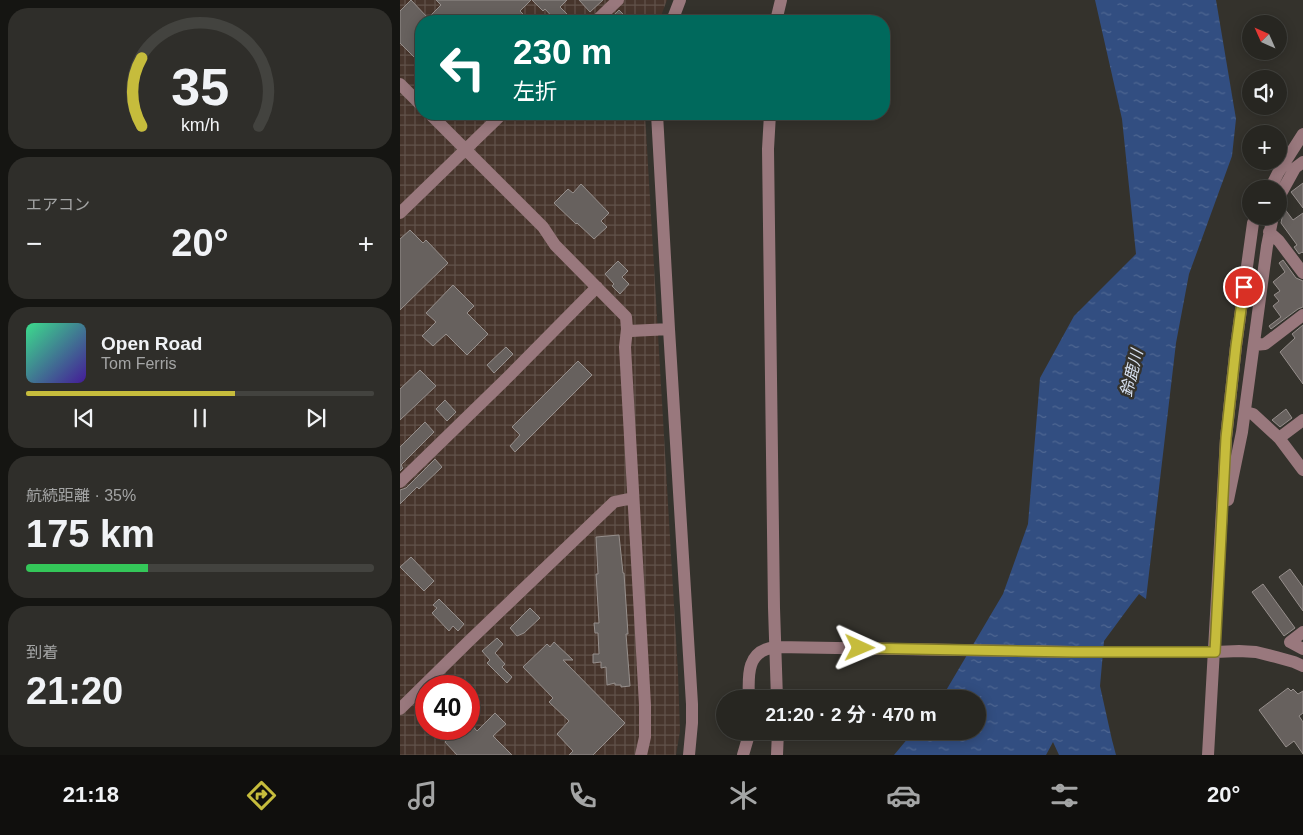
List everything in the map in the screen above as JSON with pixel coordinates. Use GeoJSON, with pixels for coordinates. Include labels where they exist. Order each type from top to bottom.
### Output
{"type":"FeatureCollection","features":[{"type":"Feature","properties":{"kind":"street"},"geometry":{"type":"LineString","coordinates":[[602,15],[618,0]]}},
{"type":"Feature","properties":{"kind":"street"},"geometry":{"type":"LineString","coordinates":[[674,15],[680,0]]}},
{"type":"Feature","properties":{"kind":"street"},"geometry":{"type":"LineString","coordinates":[[777,15],[781,0]]}},
{"type":"Feature","properties":{"kind":"street"},"geometry":{"type":"LineString","coordinates":[[400,84],[415,99]]}},
{"type":"Feature","properties":{"kind":"street"},"geometry":{"type":"LineString","coordinates":[[436,120],[543,227],[555,245],[626,317],[629,330],[625,346],[646,705],[641,755]]}},
{"type":"Feature","properties":{"kind":"street"},"geometry":{"type":"LineString","coordinates":[[400,213],[496,120]]}},
{"type":"Feature","properties":{"kind":"street"},"geometry":{"type":"LineString","coordinates":[[658,120],[665,330],[692,704],[689,755]]}},
{"type":"Feature","properties":{"kind":"street"},"geometry":{"type":"LineString","coordinates":[[770,120],[768,149],[774,608],[778,647],[778,690]]}},
{"type":"Feature","properties":{"kind":"street"},"geometry":{"type":"LineString","coordinates":[[1275,180],[1303,134]]}},
{"type":"Feature","properties":{"kind":"street"},"geometry":{"type":"LineString","coordinates":[[1287,182],[1295,168],[1303,162]]}},
{"type":"Feature","properties":{"kind":"street"},"geometry":{"type":"LineString","coordinates":[[1208,755],[1210,652],[1226,438],[1236,346],[1253,225]]}},
{"type":"Feature","properties":{"kind":"street"},"geometry":{"type":"LineString","coordinates":[[1221,511],[1228,505],[1242,432],[1270,225]]}},
{"type":"Feature","properties":{"kind":"street"},"geometry":{"type":"LineString","coordinates":[[1269,232],[1279,241],[1303,273]]}},
{"type":"Feature","properties":{"kind":"street"},"geometry":{"type":"LineString","coordinates":[[400,482],[597,287]]}},
{"type":"Feature","properties":{"kind":"street"},"geometry":{"type":"LineString","coordinates":[[1254,345],[1264,344],[1303,315]]}},
{"type":"Feature","properties":{"kind":"street"},"geometry":{"type":"LineString","coordinates":[[629,330],[665,330]]}},
{"type":"Feature","properties":{"kind":"street"},"geometry":{"type":"LineString","coordinates":[[1245,412],[1253,414],[1279,438],[1303,470]]}},
{"type":"Feature","properties":{"kind":"street"},"geometry":{"type":"LineString","coordinates":[[1279,438],[1303,420]]}},
{"type":"Feature","properties":{"kind":"street"},"geometry":{"type":"LineString","coordinates":[[400,709],[614,502],[633,498]]}},
{"type":"Feature","properties":{"kind":"street"},"geometry":{"type":"LineString","coordinates":[[1303,632],[1290,642],[1303,649]]}},
{"type":"Feature","properties":{"kind":"street"},"geometry":{"type":"LineString","coordinates":[[749,690],[749,670],[753,661],[762,651],[778,647],[1074,652],[1239,651],[1256,652],[1303,666]]}},
{"type":"Feature","properties":{"kind":"street"},"geometry":{"type":"LineString","coordinates":[[743,755],[747,740]]}},
{"type":"Feature","properties":{"kind":"street"},"geometry":{"type":"LineString","coordinates":[[777,755],[778,740]]}},
{"type":"Feature","properties":{"kind":"shaded area"},"geometry":{"type":"Polygon","coordinates":[[[400,0],[667,0],[661,15],[415,15],[415,120],[645,120],[680,731],[676,755],[400,755],[400,0]]]}},
{"type":"Feature","properties":{"kind":"water","name":"鈴鹿川"},"geometry":{"type":"Polygon","coordinates":[[[1095,0],[1216,0],[1236,119],[1232,156],[1189,274],[1176,343],[1146,599],[1139,594],[1104,641],[1100,686],[1116,755],[1059,755],[1053,742],[1046,755],[894,755],[906,740],[986,740],[986,690],[946,690],[1003,594],[1028,524],[1040,378],[1074,316],[1136,254],[1122,119],[1095,0]]]}},
{"type":"Feature","properties":{"kind":"building"},"geometry":{"type":"Polygon","coordinates":[[[411,0],[425,15],[415,15],[415,58],[400,43],[400,11],[411,0]]]}},
{"type":"Feature","properties":{"kind":"building"},"geometry":{"type":"Polygon","coordinates":[[[436,0],[531,0],[520,11],[524,15],[431,15],[441,5],[436,0]]]}},
{"type":"Feature","properties":{"kind":"building"},"geometry":{"type":"Polygon","coordinates":[[[532,0],[567,0],[560,7],[568,15],[550,15],[545,9],[543,11],[532,0]]]}},
{"type":"Feature","properties":{"kind":"building"},"geometry":{"type":"Polygon","coordinates":[[[579,0],[603,0],[590,12],[579,0]]]}},
{"type":"Feature","properties":{"kind":"building"},"geometry":{"type":"Polygon","coordinates":[[[619,10],[623,14],[623,15],[614,15],[619,10]]]}},
{"type":"Feature","properties":{"kind":"building"},"geometry":{"type":"Polygon","coordinates":[[[1303,183],[1303,208],[1291,192],[1303,183]]]}},
{"type":"Feature","properties":{"kind":"building"},"geometry":{"type":"Polygon","coordinates":[[[581,184],[609,213],[601,221],[607,227],[594,239],[554,203],[568,189],[573,193],[581,184]]]}},
{"type":"Feature","properties":{"kind":"building"},"geometry":{"type":"Polygon","coordinates":[[[1287,212],[1293,220],[1303,213],[1303,253],[1299,254],[1294,247],[1297,245],[1282,225],[1287,225],[1287,212]]]}},
{"type":"Feature","properties":{"kind":"building"},"geometry":{"type":"Polygon","coordinates":[[[410,230],[423,243],[426,240],[448,263],[400,310],[400,239],[410,230]]]}},
{"type":"Feature","properties":{"kind":"building"},"geometry":{"type":"Polygon","coordinates":[[[1283,260],[1296,278],[1303,281],[1303,307],[1271,329],[1269,326],[1281,317],[1273,306],[1279,301],[1274,295],[1280,291],[1273,282],[1285,272],[1279,263],[1283,260]]]}},
{"type":"Feature","properties":{"kind":"building"},"geometry":{"type":"Polygon","coordinates":[[[618,261],[628,271],[622,277],[629,284],[620,294],[612,286],[614,284],[605,274],[618,261]]]}},
{"type":"Feature","properties":{"kind":"building"},"geometry":{"type":"Polygon","coordinates":[[[453,285],[474,306],[467,313],[488,334],[467,355],[446,334],[433,346],[422,336],[436,322],[426,313],[453,285]]]}},
{"type":"Feature","properties":{"kind":"building"},"geometry":{"type":"Polygon","coordinates":[[[1303,325],[1303,384],[1280,352],[1295,338],[1292,334],[1303,325]]]}},
{"type":"Feature","properties":{"kind":"building"},"geometry":{"type":"Polygon","coordinates":[[[506,347],[513,354],[494,373],[487,365],[506,347]]]}},
{"type":"Feature","properties":{"kind":"building"},"geometry":{"type":"Polygon","coordinates":[[[578,361],[592,375],[515,452],[510,446],[520,435],[512,427],[578,361]]]}},
{"type":"Feature","properties":{"kind":"building"},"geometry":{"type":"Polygon","coordinates":[[[420,370],[436,386],[400,420],[400,389],[420,370]]]}},
{"type":"Feature","properties":{"kind":"building"},"geometry":{"type":"Polygon","coordinates":[[[445,400],[456,412],[447,421],[436,409],[445,400]]]}},
{"type":"Feature","properties":{"kind":"building"},"geometry":{"type":"Polygon","coordinates":[[[1286,409],[1292,418],[1280,427],[1272,420],[1286,409]]]}},
{"type":"Feature","properties":{"kind":"building"},"geometry":{"type":"Polygon","coordinates":[[[425,422],[434,432],[401,465],[403,468],[400,471],[400,447],[425,422]]]}},
{"type":"Feature","properties":{"kind":"building"},"geometry":{"type":"Polygon","coordinates":[[[435,459],[442,467],[419,489],[417,487],[400,504],[400,490],[406,488],[435,459]]]}},
{"type":"Feature","properties":{"kind":"building"},"geometry":{"type":"Polygon","coordinates":[[[619,535],[624,573],[630,686],[621,687],[621,685],[615,685],[615,683],[607,685],[606,667],[601,668],[601,662],[593,663],[593,654],[599,654],[598,633],[595,633],[594,623],[599,623],[596,537],[619,535]]]}},
{"type":"Feature","properties":{"kind":"building"},"geometry":{"type":"Polygon","coordinates":[[[411,557],[434,581],[424,591],[400,567],[411,557]]]}},
{"type":"Feature","properties":{"kind":"building"},"geometry":{"type":"Polygon","coordinates":[[[1290,569],[1303,587],[1303,611],[1279,577],[1290,569]]]}},
{"type":"Feature","properties":{"kind":"building"},"geometry":{"type":"Polygon","coordinates":[[[1263,584],[1295,628],[1284,636],[1252,592],[1263,584]]]}},
{"type":"Feature","properties":{"kind":"building"},"geometry":{"type":"Polygon","coordinates":[[[439,599],[464,624],[458,631],[453,626],[449,631],[432,613],[437,608],[433,605],[439,599]]]}},
{"type":"Feature","properties":{"kind":"building"},"geometry":{"type":"Polygon","coordinates":[[[530,608],[540,618],[524,633],[517,636],[510,628],[530,608]]]}},
{"type":"Feature","properties":{"kind":"building"},"geometry":{"type":"Polygon","coordinates":[[[497,638],[503,644],[495,653],[505,664],[502,667],[512,677],[507,683],[487,663],[490,660],[482,651],[497,638]]]}},
{"type":"Feature","properties":{"kind":"building"},"geometry":{"type":"Polygon","coordinates":[[[554,642],[573,660],[563,660],[625,723],[593,755],[569,755],[573,751],[557,734],[569,721],[549,702],[553,698],[523,667],[547,644],[550,647],[554,642]]]}},
{"type":"Feature","properties":{"kind":"building"},"geometry":{"type":"Polygon","coordinates":[[[1288,688],[1291,691],[1293,689],[1298,694],[1303,691],[1303,713],[1299,716],[1303,722],[1303,754],[1294,741],[1286,747],[1259,710],[1288,688]]]}},
{"type":"Feature","properties":{"kind":"building"},"geometry":{"type":"Polygon","coordinates":[[[495,713],[506,724],[493,736],[512,755],[457,755],[445,742],[447,740],[480,740],[480,728],[495,713]]]}},
{"type":"Feature","properties":{"kind":"route"},"geometry":{"type":"LineString","coordinates":[[860,648],[1074,652],[1215,652],[1226,438],[1244,287]]}}]}
